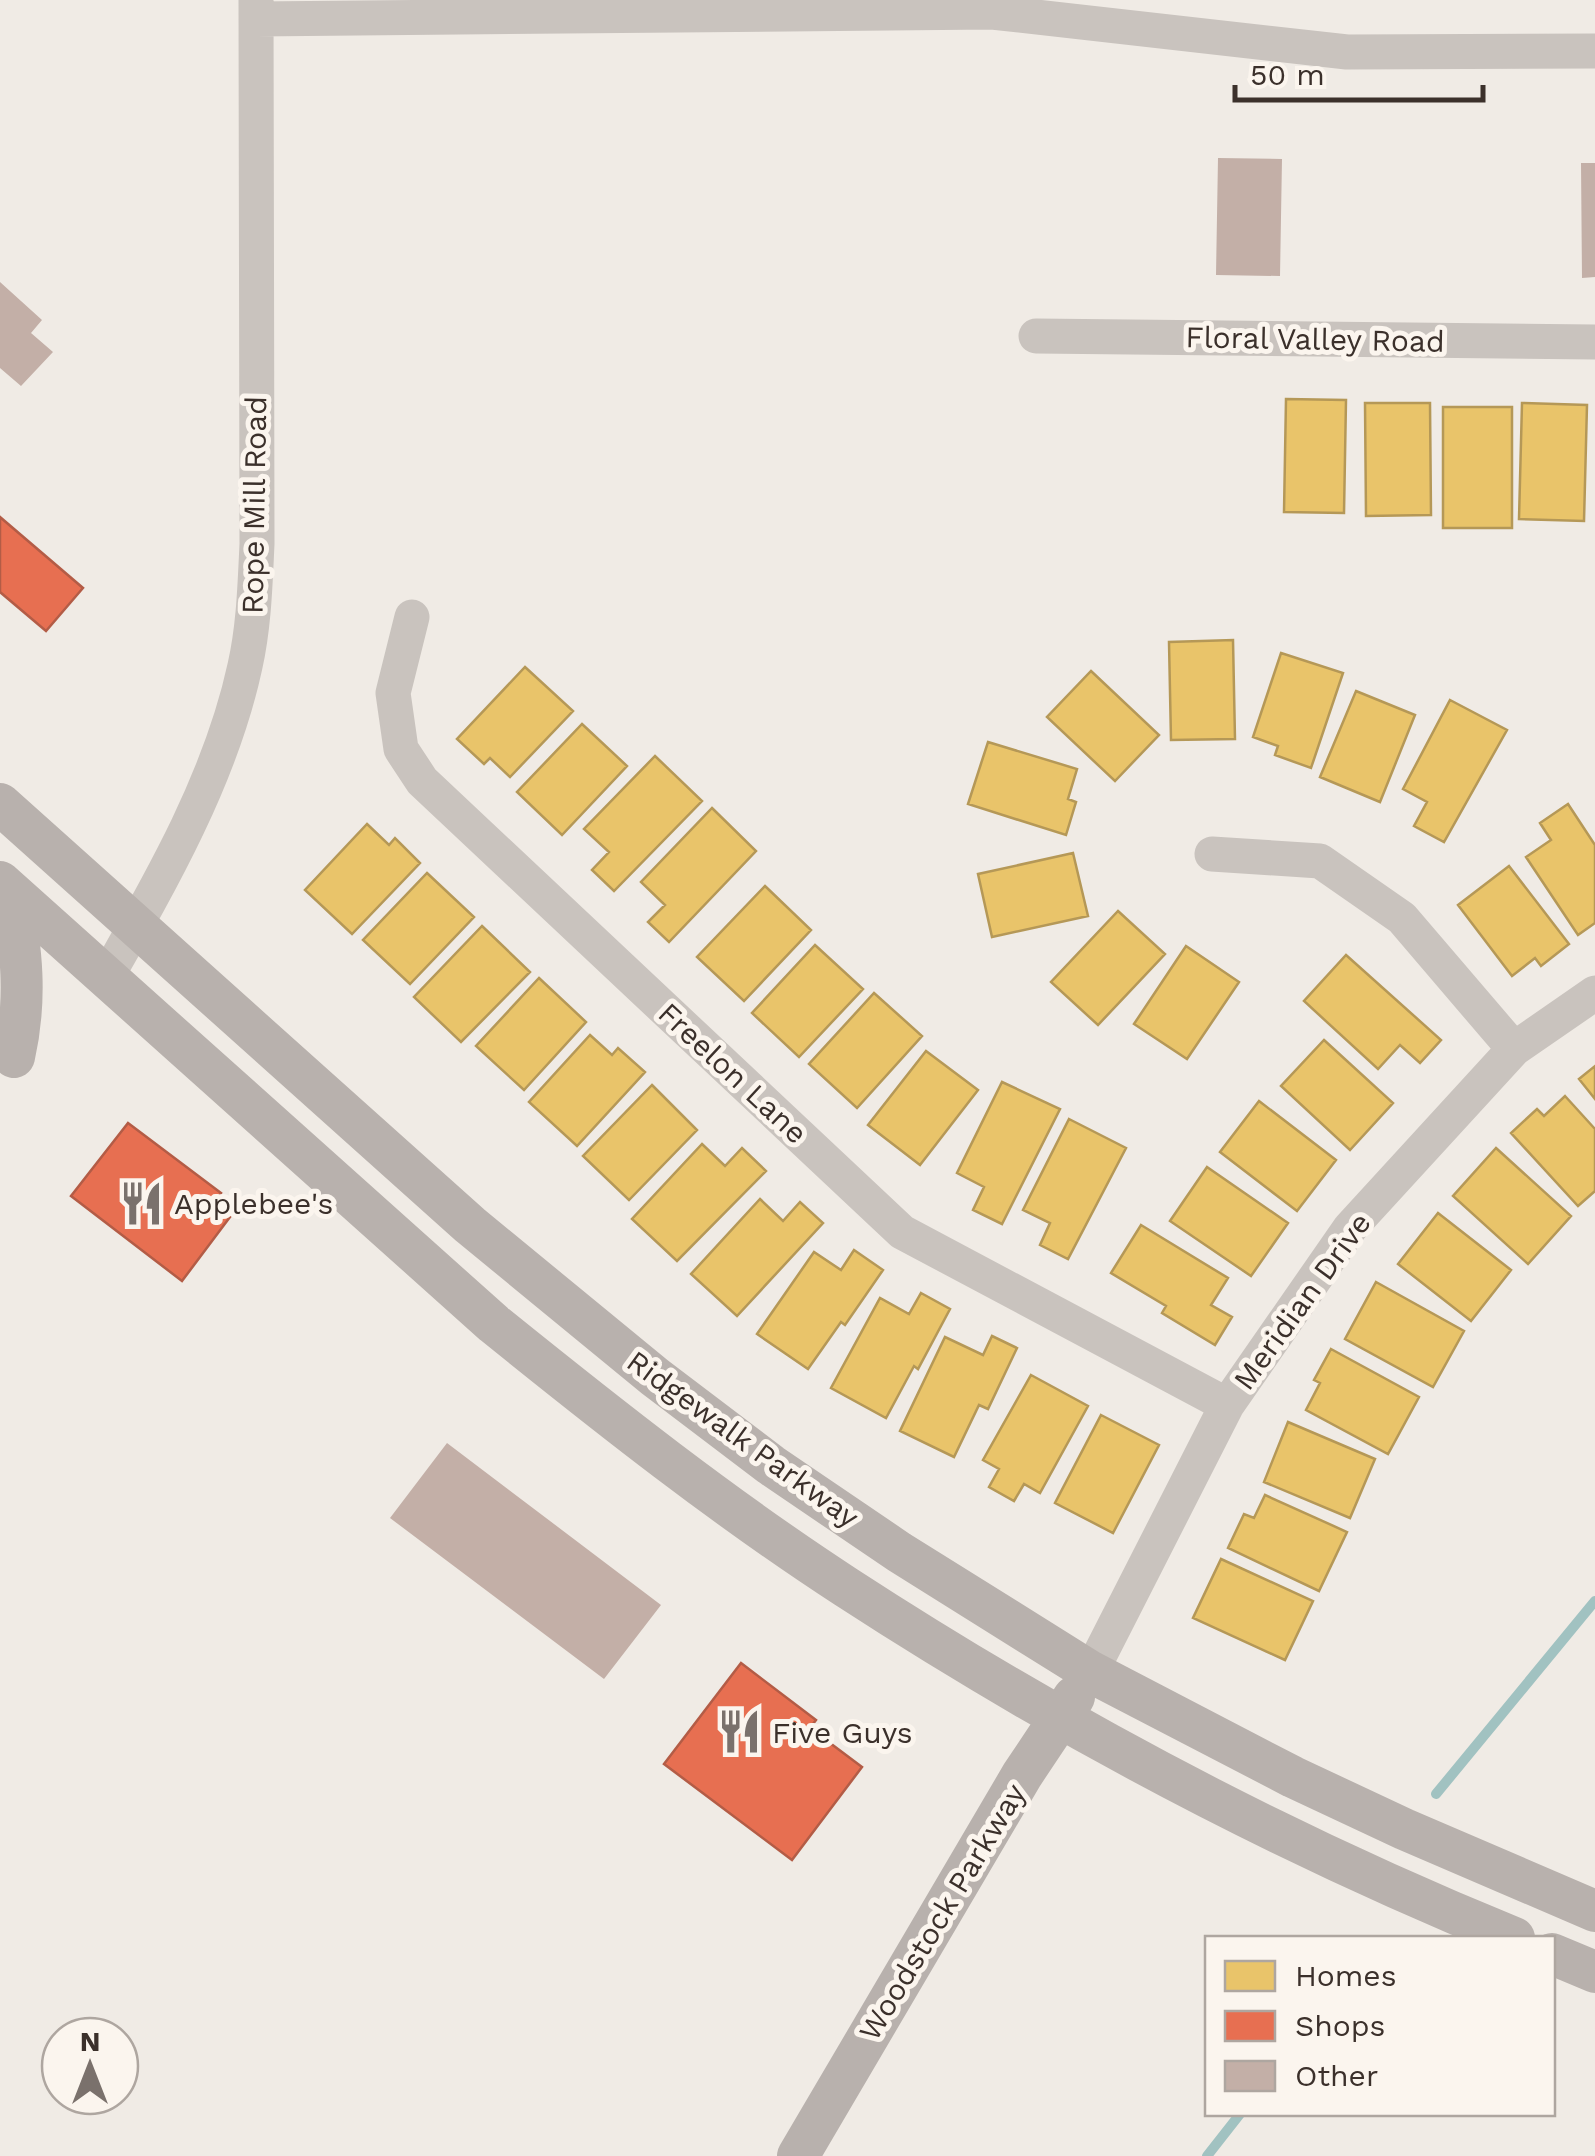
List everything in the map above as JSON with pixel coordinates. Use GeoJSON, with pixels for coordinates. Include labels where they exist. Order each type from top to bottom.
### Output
{"type":"FeatureCollection","features":[{"type":"Feature","properties":{"kind":"main road","name":"Ridgewalk Parkway"},"geometry":{"type":"LineString","coordinates":[[0,804],[470,1224],[655,1377],[771,1465],[899,1552],[1091,1672],[1404,1830],[1595,1911]]}},
{"type":"Feature","properties":{"kind":"main road","name":"Ridgewalk Parkway"},"geometry":{"type":"LineString","coordinates":[[5,887],[408,1249],[578,1392],[844,1586],[1060,1719],[1228,1810],[1352,1870],[1509,1936]]}},
{"type":"Feature","properties":{"kind":"main road"},"geometry":{"type":"LineString","coordinates":[[5,887],[24,972],[24,1008],[14,1057]]}},
{"type":"Feature","properties":{"kind":"main road","name":"Woodstock Parkway"},"geometry":{"type":"LineString","coordinates":[[798,2156],[1012,1792],[1091,1672]]}},
{"type":"Feature","properties":{"kind":"main road"},"geometry":{"type":"LineString","coordinates":[[1555,1955],[1595,1972]]}},
{"type":"Feature","properties":{"kind":"street"},"geometry":{"type":"LineString","coordinates":[[256,9],[992,12],[1347,52],[1595,51]]}},
{"type":"Feature","properties":{"kind":"street","name":"Rope Mill Road"},"geometry":{"type":"LineString","coordinates":[[106,978],[195,808],[217,757],[246,664],[258,544],[256,9]]}},
{"type":"Feature","properties":{"kind":"street","name":"Floral Valley Road"},"geometry":{"type":"LineString","coordinates":[[1036,336],[1595,342]]}},
{"type":"Feature","properties":{"kind":"street","name":"Freelon Lane"},"geometry":{"type":"LineString","coordinates":[[412,617],[393,693],[400,749],[422,781],[902,1232],[1227,1405]]}},
{"type":"Feature","properties":{"kind":"street"},"geometry":{"type":"LineString","coordinates":[[1212,854],[1320,861],[1402,918],[1514,1049]]}},
{"type":"Feature","properties":{"kind":"street","name":"Meridian Drive"},"geometry":{"type":"LineString","coordinates":[[1091,1672],[1227,1405],[1350,1228],[1514,1049],[1595,993]]}},
{"type":"Feature","properties":{"kind":"building: Homes"},"geometry":{"type":"Polygon","coordinates":[[[1286,399],[1346,400],[1344,513],[1284,512],[1286,399]]]}},
{"type":"Feature","properties":{"kind":"building: Homes"},"geometry":{"type":"Polygon","coordinates":[[[1365,403],[1430,403],[1431,515],[1366,516],[1365,403]]]}},
{"type":"Feature","properties":{"kind":"building: Homes"},"geometry":{"type":"Polygon","coordinates":[[[1522,403],[1587,405],[1584,521],[1519,519],[1522,403]]]}},
{"type":"Feature","properties":{"kind":"building: Homes"},"geometry":{"type":"Polygon","coordinates":[[[1443,407],[1512,407],[1512,528],[1443,528],[1443,407]]]}},
{"type":"Feature","properties":{"kind":"building: Homes"},"geometry":{"type":"Polygon","coordinates":[[[1233,640],[1235,739],[1171,740],[1169,642],[1233,640]]]}},
{"type":"Feature","properties":{"kind":"building: Homes"},"geometry":{"type":"Polygon","coordinates":[[[1281,653],[1343,673],[1311,768],[1275,755],[1278,746],[1253,737],[1281,653]]]}},
{"type":"Feature","properties":{"kind":"building: Homes"},"geometry":{"type":"Polygon","coordinates":[[[525,667],[573,711],[510,777],[490,758],[484,764],[457,739],[525,667]]]}},
{"type":"Feature","properties":{"kind":"building: Homes"},"geometry":{"type":"Polygon","coordinates":[[[1091,671],[1159,735],[1115,781],[1047,717],[1091,671]]]}},
{"type":"Feature","properties":{"kind":"building: Homes"},"geometry":{"type":"Polygon","coordinates":[[[1356,691],[1415,715],[1380,802],[1320,777],[1356,691]]]}},
{"type":"Feature","properties":{"kind":"building: Homes"},"geometry":{"type":"Polygon","coordinates":[[[1450,700],[1507,730],[1444,842],[1414,826],[1427,802],[1403,789],[1450,700]]]}},
{"type":"Feature","properties":{"kind":"building: Homes"},"geometry":{"type":"Polygon","coordinates":[[[582,724],[627,766],[562,835],[517,792],[582,724]]]}},
{"type":"Feature","properties":{"kind":"building: Homes"},"geometry":{"type":"Polygon","coordinates":[[[988,742],[1077,769],[1068,799],[1076,802],[1066,835],[968,804],[988,742]]]}},
{"type":"Feature","properties":{"kind":"building: Homes"},"geometry":{"type":"Polygon","coordinates":[[[655,756],[702,801],[614,891],[592,870],[609,852],[584,829],[655,756]]]}},
{"type":"Feature","properties":{"kind":"building: Homes"},"geometry":{"type":"Polygon","coordinates":[[[1568,804],[1595,845],[1595,923],[1578,935],[1526,857],[1551,840],[1540,823],[1568,804]]]}},
{"type":"Feature","properties":{"kind":"building: Homes"},"geometry":{"type":"Polygon","coordinates":[[[712,808],[756,851],[669,942],[648,922],[665,905],[641,882],[712,808]]]}},
{"type":"Feature","properties":{"kind":"building: Homes"},"geometry":{"type":"Polygon","coordinates":[[[367,824],[389,845],[395,838],[420,863],[352,934],[305,890],[367,824]]]}},
{"type":"Feature","properties":{"kind":"building: Homes"},"geometry":{"type":"Polygon","coordinates":[[[1073,853],[1088,916],[992,937],[978,874],[1073,853]]]}},
{"type":"Feature","properties":{"kind":"building: Homes"},"geometry":{"type":"Polygon","coordinates":[[[1509,866],[1569,944],[1541,966],[1535,958],[1512,976],[1458,905],[1509,866]]]}},
{"type":"Feature","properties":{"kind":"building: Homes"},"geometry":{"type":"Polygon","coordinates":[[[427,873],[474,917],[410,984],[363,940],[427,873]]]}},
{"type":"Feature","properties":{"kind":"building: Homes"},"geometry":{"type":"Polygon","coordinates":[[[765,886],[811,930],[744,1001],[697,957],[765,886]]]}},
{"type":"Feature","properties":{"kind":"building: Homes"},"geometry":{"type":"Polygon","coordinates":[[[1118,911],[1165,954],[1098,1025],[1051,982],[1118,911]]]}},
{"type":"Feature","properties":{"kind":"building: Homes"},"geometry":{"type":"Polygon","coordinates":[[[482,926],[530,972],[461,1042],[414,997],[482,926]]]}},
{"type":"Feature","properties":{"kind":"building: Homes"},"geometry":{"type":"Polygon","coordinates":[[[815,945],[863,989],[799,1057],[752,1013],[815,945]]]}},
{"type":"Feature","properties":{"kind":"building: Homes"},"geometry":{"type":"Polygon","coordinates":[[[1186,946],[1239,982],[1187,1059],[1134,1024],[1186,946]]]}},
{"type":"Feature","properties":{"kind":"building: Homes"},"geometry":{"type":"Polygon","coordinates":[[[1346,955],[1441,1040],[1420,1063],[1400,1045],[1378,1069],[1304,1001],[1346,955]]]}},
{"type":"Feature","properties":{"kind":"building: Homes"},"geometry":{"type":"Polygon","coordinates":[[[539,978],[586,1022],[524,1090],[476,1046],[539,978]]]}},
{"type":"Feature","properties":{"kind":"building: Homes"},"geometry":{"type":"Polygon","coordinates":[[[874,993],[922,1036],[857,1108],[809,1064],[874,993]]]}},
{"type":"Feature","properties":{"kind":"building: Homes"},"geometry":{"type":"Polygon","coordinates":[[[590,1035],[612,1055],[618,1048],[645,1072],[577,1146],[529,1102],[590,1035]]]}},
{"type":"Feature","properties":{"kind":"building: Homes"},"geometry":{"type":"Polygon","coordinates":[[[1324,1040],[1393,1103],[1350,1150],[1281,1086],[1324,1040]]]}},
{"type":"Feature","properties":{"kind":"building: Homes"},"geometry":{"type":"Polygon","coordinates":[[[926,1051],[978,1090],[920,1165],[868,1125],[926,1051]]]}},
{"type":"Feature","properties":{"kind":"building: Homes"},"geometry":{"type":"Polygon","coordinates":[[[1595,1066],[1595,1099],[1579,1079],[1595,1066]]]}},
{"type":"Feature","properties":{"kind":"building: Homes"},"geometry":{"type":"Polygon","coordinates":[[[1002,1082],[1060,1109],[1002,1224],[973,1210],[984,1187],[957,1173],[1002,1082]]]}},
{"type":"Feature","properties":{"kind":"building: Homes"},"geometry":{"type":"Polygon","coordinates":[[[652,1085],[697,1130],[629,1200],[583,1156],[652,1085]]]}},
{"type":"Feature","properties":{"kind":"building: Homes"},"geometry":{"type":"Polygon","coordinates":[[[1565,1096],[1595,1129],[1595,1191],[1578,1206],[1511,1133],[1537,1109],[1544,1116],[1565,1096]]]}},
{"type":"Feature","properties":{"kind":"building: Homes"},"geometry":{"type":"Polygon","coordinates":[[[1259,1101],[1336,1160],[1297,1211],[1220,1152],[1259,1101]]]}},
{"type":"Feature","properties":{"kind":"building: Homes"},"geometry":{"type":"Polygon","coordinates":[[[1069,1119],[1126,1148],[1068,1259],[1040,1245],[1050,1223],[1023,1210],[1069,1119]]]}},
{"type":"Feature","properties":{"kind":"building: Homes"},"geometry":{"type":"Polygon","coordinates":[[[702,1144],[725,1166],[742,1148],[766,1171],[677,1261],[632,1219],[702,1144]]]}},
{"type":"Feature","properties":{"kind":"building: Homes"},"geometry":{"type":"Polygon","coordinates":[[[1496,1148],[1571,1216],[1528,1264],[1453,1196],[1496,1148]]]}},
{"type":"Feature","properties":{"kind":"building: Homes"},"geometry":{"type":"Polygon","coordinates":[[[1207,1167],[1288,1223],[1251,1276],[1170,1221],[1207,1167]]]}},
{"type":"Feature","properties":{"kind":"building: Homes"},"geometry":{"type":"Polygon","coordinates":[[[760,1199],[783,1221],[800,1202],[823,1223],[737,1316],[691,1274],[760,1199]]]}},
{"type":"Feature","properties":{"kind":"building: Homes"},"geometry":{"type":"Polygon","coordinates":[[[1438,1213],[1511,1270],[1471,1321],[1398,1264],[1438,1213]]]}},
{"type":"Feature","properties":{"kind":"building: Homes"},"geometry":{"type":"Polygon","coordinates":[[[1141,1225],[1228,1278],[1211,1305],[1232,1317],[1215,1345],[1162,1313],[1166,1306],[1111,1273],[1141,1225]]]}},
{"type":"Feature","properties":{"kind":"building: Homes"},"geometry":{"type":"Polygon","coordinates":[[[854,1250],[883,1270],[808,1369],[757,1334],[814,1252],[841,1270],[854,1250]]]}},
{"type":"Feature","properties":{"kind":"building: Homes"},"geometry":{"type":"Polygon","coordinates":[[[1376,1282],[1464,1331],[1433,1387],[1345,1339],[1376,1282]]]}},
{"type":"Feature","properties":{"kind":"building: Homes"},"geometry":{"type":"Polygon","coordinates":[[[921,1293],[950,1309],[886,1418],[831,1388],[880,1298],[909,1314],[921,1293]]]}},
{"type":"Feature","properties":{"kind":"building: Homes"},"geometry":{"type":"Polygon","coordinates":[[[992,1336],[1017,1348],[988,1409],[979,1405],[954,1457],[900,1431],[945,1337],[983,1355],[992,1336]]]}},
{"type":"Feature","properties":{"kind":"building: Homes"},"geometry":{"type":"Polygon","coordinates":[[[1331,1349],[1419,1397],[1388,1454],[1306,1410],[1320,1383],[1314,1380],[1331,1349]]]}},
{"type":"Feature","properties":{"kind":"building: Homes"},"geometry":{"type":"Polygon","coordinates":[[[1031,1375],[1088,1406],[1040,1493],[1024,1484],[1014,1501],[989,1487],[999,1469],[983,1460],[1031,1375]]]}},
{"type":"Feature","properties":{"kind":"building: Homes"},"geometry":{"type":"Polygon","coordinates":[[[1101,1415],[1159,1445],[1113,1533],[1055,1503],[1101,1415]]]}},
{"type":"Feature","properties":{"kind":"building: Homes"},"geometry":{"type":"Polygon","coordinates":[[[1288,1422],[1375,1459],[1350,1518],[1264,1482],[1288,1422]]]}},
{"type":"Feature","properties":{"kind":"building: Homes"},"geometry":{"type":"Polygon","coordinates":[[[1265,1495],[1347,1532],[1319,1591],[1228,1548],[1244,1514],[1254,1518],[1265,1495]]]}},
{"type":"Feature","properties":{"kind":"building: Homes"},"geometry":{"type":"Polygon","coordinates":[[[1221,1559],[1313,1601],[1285,1660],[1193,1618],[1221,1559]]]}},
{"type":"Feature","properties":{"kind":"building: Shops"},"geometry":{"type":"Polygon","coordinates":[[[0,517],[83,588],[46,631],[0,592],[0,517]]]}},
{"type":"Feature","properties":{"kind":"building: Shops"},"geometry":{"type":"Polygon","coordinates":[[[128,1123],[221,1193],[213,1204],[230,1217],[182,1281],[71,1196],[128,1123]]]}},
{"type":"Feature","properties":{"kind":"building: Shops"},"geometry":{"type":"Polygon","coordinates":[[[741,1663],[816,1720],[810,1728],[862,1767],[792,1860],[664,1764],[741,1663]]]}},
{"type":"Feature","properties":{"kind":"building: Other"},"geometry":{"type":"Polygon","coordinates":[[[1218,158],[1282,159],[1280,276],[1216,275],[1218,158]]]}},
{"type":"Feature","properties":{"kind":"building: Other"},"geometry":{"type":"Polygon","coordinates":[[[1581,163],[1595,163],[1595,277],[1582,278],[1581,163]]]}},
{"type":"Feature","properties":{"kind":"building: Other"},"geometry":{"type":"Polygon","coordinates":[[[0,282],[42,320],[31,333],[53,352],[21,386],[0,368],[0,282]]]}},
{"type":"Feature","properties":{"kind":"building: Other"},"geometry":{"type":"Polygon","coordinates":[[[447,1443],[661,1605],[604,1679],[390,1518],[447,1443]]]}},
{"type":"Feature","properties":{"kind":"waterway"},"geometry":{"type":"LineString","coordinates":[[1436,1794],[1595,1601]]}},
{"type":"Feature","properties":{"kind":"waterway"},"geometry":{"type":"LineString","coordinates":[[1207,2156],[1238,2116]]}},
{"type":"Feature","properties":{"kind":"place","name":"Applebee's"},"geometry":{"type":"Point","coordinates":[141,1203]}},
{"type":"Feature","properties":{"kind":"place","name":"Five Guys"},"geometry":{"type":"Point","coordinates":[739,1732]}}]}
